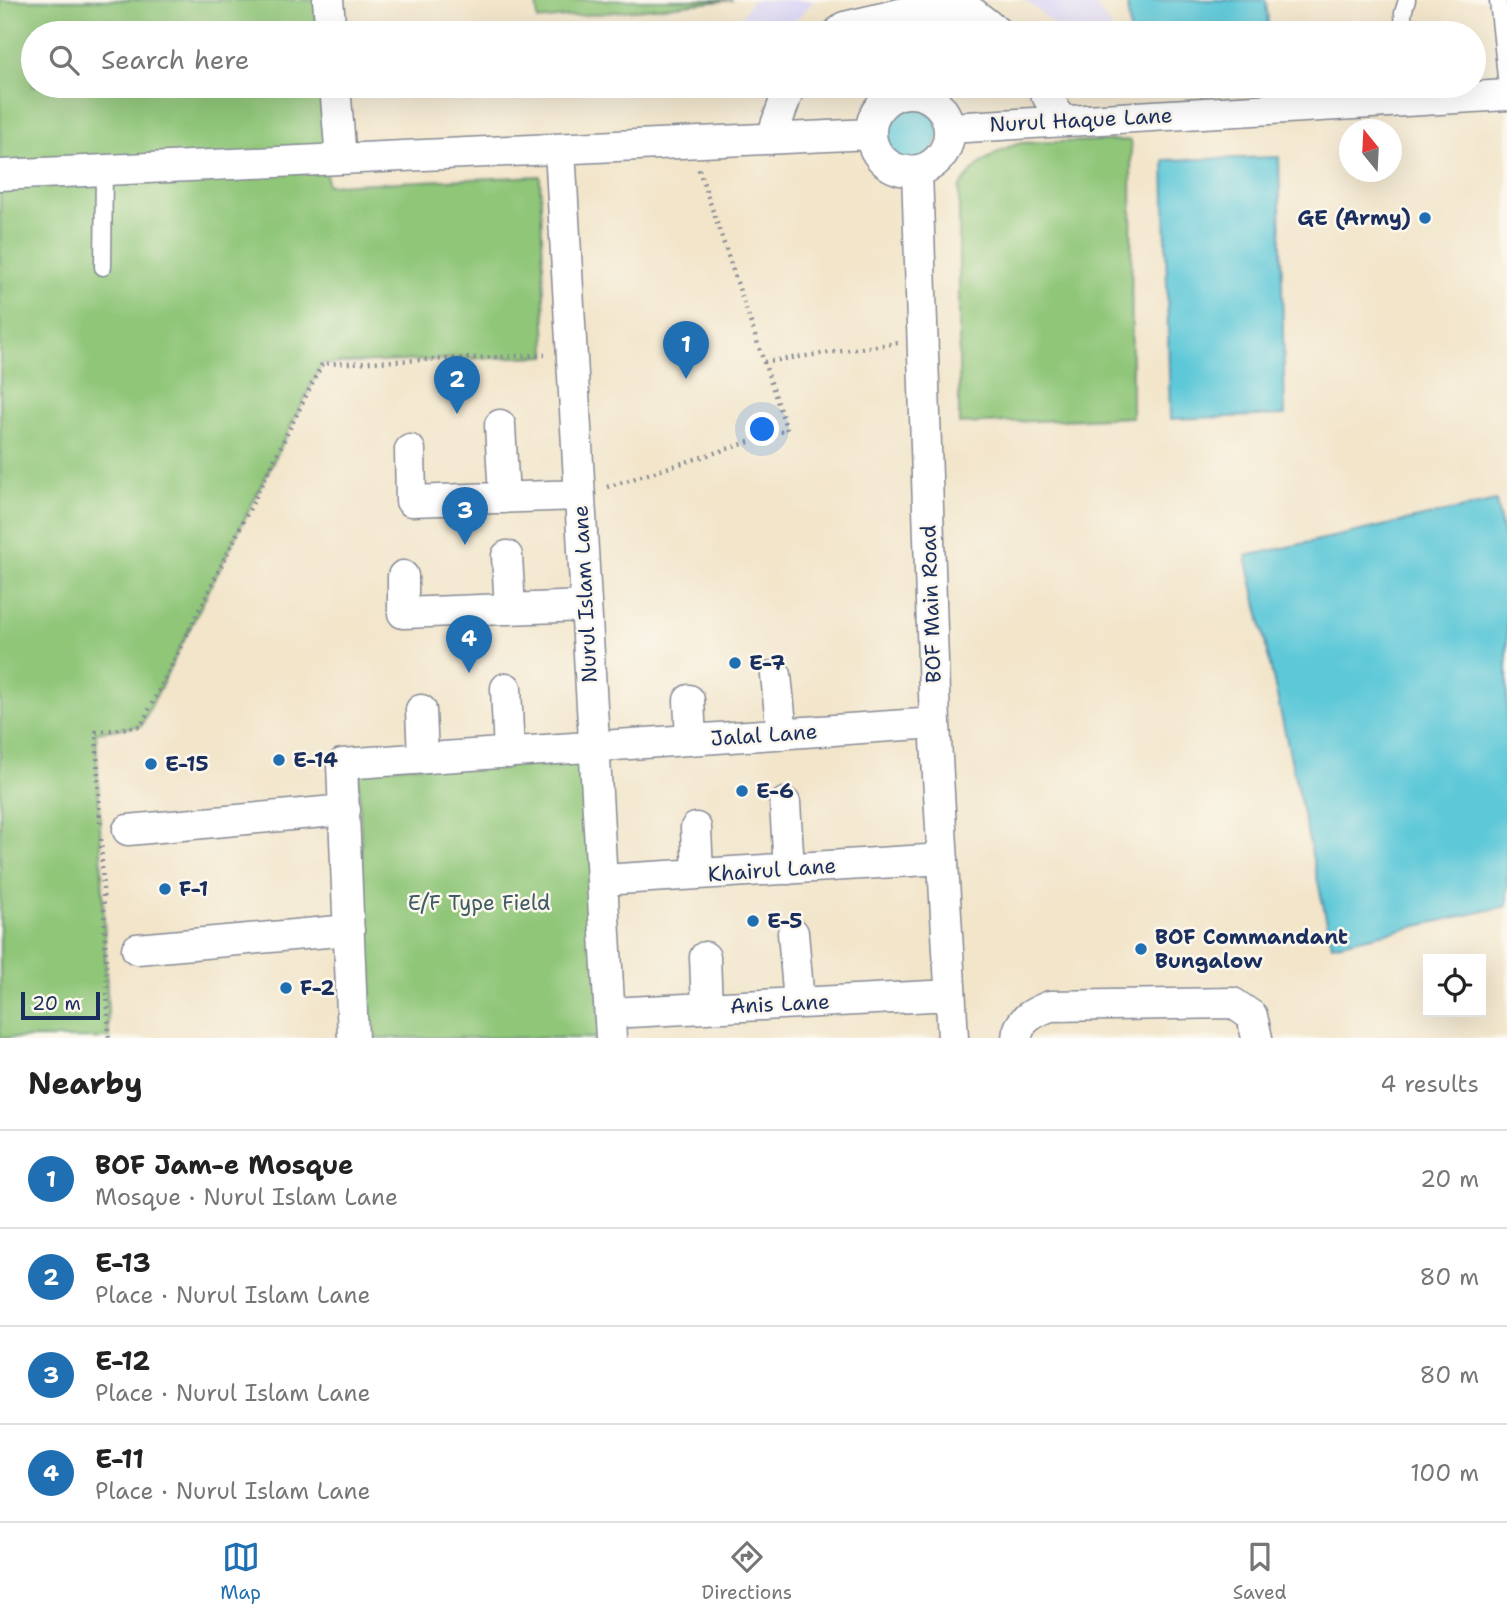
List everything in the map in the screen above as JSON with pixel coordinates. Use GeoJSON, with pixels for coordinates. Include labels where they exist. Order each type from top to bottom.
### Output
{"type":"FeatureCollection","features":[{"type":"Feature","properties":{"kind":"street"},"geometry":{"type":"LineString","coordinates":[[328,0],[330,21]]}},
{"type":"Feature","properties":{"kind":"street"},"geometry":{"type":"LineString","coordinates":[[876,21],[908,15],[973,13],[983,21]]}},
{"type":"Feature","properties":{"kind":"street","name":"Nurul Haque Lane"},"geometry":{"type":"LineString","coordinates":[[1486,95],[1507,95]]}},
{"type":"Feature","properties":{"kind":"street"},"geometry":{"type":"LineString","coordinates":[[336,98],[341,159]]}},
{"type":"Feature","properties":{"kind":"street"},"geometry":{"type":"LineString","coordinates":[[771,139],[786,98]]}},
{"type":"Feature","properties":{"kind":"street"},"geometry":{"type":"LineString","coordinates":[[890,98],[877,110],[871,122],[870,134],[873,148],[880,159],[891,167],[904,171],[917,170],[938,160],[949,139],[946,117],[930,98]]}},
{"type":"Feature","properties":{"kind":"street"},"geometry":{"type":"LineString","coordinates":[[1049,98],[1061,121]]}},
{"type":"Feature","properties":{"kind":"street","name":"Nurul Haque Lane"},"geometry":{"type":"LineString","coordinates":[[949,128],[1346,98]]}},
{"type":"Feature","properties":{"kind":"street"},"geometry":{"type":"LineString","coordinates":[[0,175],[870,134]]}},
{"type":"Feature","properties":{"kind":"street","name":"Nurul Islam Lane"},"geometry":{"type":"LineString","coordinates":[[560,149],[610,1025]]}},
{"type":"Feature","properties":{"kind":"street","name":"BOF Main Road"},"geometry":{"type":"LineString","coordinates":[[917,170],[935,723],[953,1038]]}},
{"type":"Feature","properties":{"kind":"street"},"geometry":{"type":"LineString","coordinates":[[500,425],[504,498]]}},
{"type":"Feature","properties":{"kind":"street"},"geometry":{"type":"LineString","coordinates":[[410,450],[411,501],[579,495]]}},
{"type":"Feature","properties":{"kind":"street"},"geometry":{"type":"LineString","coordinates":[[507,556],[510,609]]}},
{"type":"Feature","properties":{"kind":"street"},"geometry":{"type":"LineString","coordinates":[[403,576],[403,613],[586,606]]}},
{"type":"Feature","properties":{"kind":"street"},"geometry":{"type":"LineString","coordinates":[[776,675],[782,734]]}},
{"type":"Feature","properties":{"kind":"street"},"geometry":{"type":"LineString","coordinates":[[506,688],[509,753]]}},
{"type":"Feature","properties":{"kind":"street"},"geometry":{"type":"LineString","coordinates":[[689,699],[691,740]]}},
{"type":"Feature","properties":{"kind":"street"},"geometry":{"type":"LineString","coordinates":[[421,710],[423,758]]}},
{"type":"Feature","properties":{"kind":"street","name":"Jalal Lane"},"geometry":{"type":"LineString","coordinates":[[345,810],[342,764],[935,723]]}},
{"type":"Feature","properties":{"kind":"street"},"geometry":{"type":"LineString","coordinates":[[785,803],[789,869]]}},
{"type":"Feature","properties":{"kind":"street"},"geometry":{"type":"LineString","coordinates":[[128,830],[345,810],[354,1038]]}},
{"type":"Feature","properties":{"kind":"street"},"geometry":{"type":"LineString","coordinates":[[696,828],[698,874]]}},
{"type":"Feature","properties":{"kind":"street","name":"Khairul Lane"},"geometry":{"type":"LineString","coordinates":[[601,880],[943,859]]}},
{"type":"Feature","properties":{"kind":"street"},"geometry":{"type":"LineString","coordinates":[[137,949],[349,930]]}},
{"type":"Feature","properties":{"kind":"street"},"geometry":{"type":"LineString","coordinates":[[793,933],[799,1003]]}},
{"type":"Feature","properties":{"kind":"street"},"geometry":{"type":"LineString","coordinates":[[705,957],[707,1008]]}},
{"type":"Feature","properties":{"kind":"street","name":"Anis Lane"},"geometry":{"type":"LineString","coordinates":[[610,1025],[707,1008],[950,995]]}},
{"type":"Feature","properties":{"kind":"street"},"geometry":{"type":"LineString","coordinates":[[1017,1038],[1017,1033],[1028,1015],[1050,1006],[1233,1003],[1252,1016],[1258,1038]]}},
{"type":"Feature","properties":{"kind":"lane"},"geometry":{"type":"LineString","coordinates":[[1403,21],[1407,0]]}},
{"type":"Feature","properties":{"kind":"lane"},"geometry":{"type":"LineString","coordinates":[[1498,0],[1507,87]]}},
{"type":"Feature","properties":{"kind":"lane"},"geometry":{"type":"LineString","coordinates":[[103,267],[104,170]]}},
{"type":"Feature","properties":{"kind":"path"},"geometry":{"type":"LineString","coordinates":[[579,495],[787,430],[690,143]]}},
{"type":"Feature","properties":{"kind":"path"},"geometry":{"type":"LineString","coordinates":[[764,362],[922,339]]}},
{"type":"Feature","properties":{"kind":"path"},"geometry":{"type":"LineString","coordinates":[[109,1038],[96,732],[141,726],[322,364],[550,354]]}},
{"type":"Feature","properties":{"kind":"shaded area"},"geometry":{"type":"Polygon","coordinates":[[[752,0],[815,0],[795,21],[739,21],[752,0]]]}},
{"type":"Feature","properties":{"kind":"shaded area"},"geometry":{"type":"Polygon","coordinates":[[[1023,0],[1092,0],[1107,21],[1050,21],[1023,0]]]}},
{"type":"Feature","properties":{"kind":"green space"},"geometry":{"type":"Polygon","coordinates":[[[0,0],[315,0],[316,21],[21,21],[21,98],[322,98],[327,185],[540,176],[546,356],[322,364],[141,726],[96,732],[109,1038],[0,1038],[0,0]]]}},
{"type":"Feature","properties":{"kind":"green space"},"geometry":{"type":"Polygon","coordinates":[[[536,0],[733,0],[538,20],[536,0]]]}},
{"type":"Feature","properties":{"kind":"green space"},"geometry":{"type":"Polygon","coordinates":[[[1131,140],[1132,417],[959,424],[959,188],[985,160],[1020,143],[1131,140]]]}},
{"type":"Feature","properties":{"kind":"green space","name":"E/F Type Field"},"geometry":{"type":"Polygon","coordinates":[[[589,759],[600,1038],[369,1038],[358,768],[589,759]]]}},
{"type":"Feature","properties":{"kind":"water"},"geometry":{"type":"Polygon","coordinates":[[[1127,0],[1266,0],[1268,21],[1129,21],[1127,0]]]}},
{"type":"Feature","properties":{"kind":"water"},"geometry":{"type":"Polygon","coordinates":[[[909,103],[930,111],[938,132],[930,153],[909,161],[888,153],[880,132],[888,111],[909,103]]]}},
{"type":"Feature","properties":{"kind":"water"},"geometry":{"type":"Polygon","coordinates":[[[1279,157],[1285,415],[1170,419],[1164,160],[1279,157]]]}},
{"type":"Feature","properties":{"kind":"water"},"geometry":{"type":"Polygon","coordinates":[[[1496,501],[1507,552],[1507,906],[1332,945],[1246,556],[1496,501]]]}},
{"type":"Feature","properties":{"kind":"place","name":"GE (Army)"},"geometry":{"type":"Point","coordinates":[1425,218]}},
{"type":"Feature","properties":{"kind":"place","name":"BOF Jam-e Mosque"},"geometry":{"type":"Point","coordinates":[686,379]}},
{"type":"Feature","properties":{"kind":"place","name":"E-13"},"geometry":{"type":"Point","coordinates":[457,414]}},
{"type":"Feature","properties":{"kind":"place","name":"E-12"},"geometry":{"type":"Point","coordinates":[465,545]}},
{"type":"Feature","properties":{"kind":"place","name":"E-7"},"geometry":{"type":"Point","coordinates":[735,663]}},
{"type":"Feature","properties":{"kind":"place","name":"E-11"},"geometry":{"type":"Point","coordinates":[469,673]}},
{"type":"Feature","properties":{"kind":"place","name":"E-14"},"geometry":{"type":"Point","coordinates":[279,760]}},
{"type":"Feature","properties":{"kind":"place","name":"E-15"},"geometry":{"type":"Point","coordinates":[151,764]}},
{"type":"Feature","properties":{"kind":"place","name":"E-6"},"geometry":{"type":"Point","coordinates":[742,791]}},
{"type":"Feature","properties":{"kind":"place","name":"F-1"},"geometry":{"type":"Point","coordinates":[165,889]}},
{"type":"Feature","properties":{"kind":"place","name":"E-5"},"geometry":{"type":"Point","coordinates":[753,921]}},
{"type":"Feature","properties":{"kind":"place","name":"BOF Commandant Bungalow"},"geometry":{"type":"Point","coordinates":[1141,949]}},
{"type":"Feature","properties":{"kind":"place","name":"F-2"},"geometry":{"type":"Point","coordinates":[286,988]}}]}
